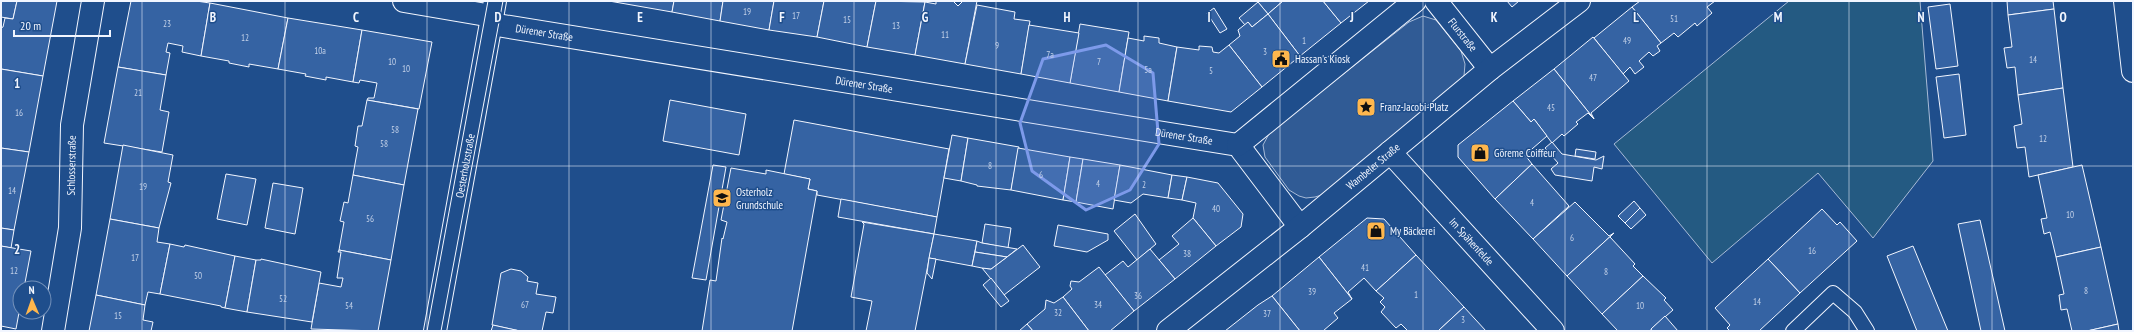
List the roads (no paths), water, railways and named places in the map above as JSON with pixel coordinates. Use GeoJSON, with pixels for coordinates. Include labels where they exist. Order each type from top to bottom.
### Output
{"type":"FeatureCollection","features":[{"type":"Feature","properties":{"kind":"street","name":"Schlosserstraße"},"geometry":{"type":"LineString","coordinates":[[53,331],[70,228],[72,125],[93,1]]}},
{"type":"Feature","properties":{"kind":"street","name":"Dürener Straße"},"geometry":{"type":"LineString","coordinates":[[404,1],[493,14],[1238,145]]}},
{"type":"Feature","properties":{"kind":"street"},"geometry":{"type":"LineString","coordinates":[[1300,227],[1238,145],[1415,1]]}},
{"type":"Feature","properties":{"kind":"street","name":"Flurstraße"},"geometry":{"type":"LineString","coordinates":[[1436,1],[1490,69]]}},
{"type":"Feature","properties":{"kind":"street","name":"Wambeler Straße"},"geometry":{"type":"LineString","coordinates":[[1168,331],[1300,227],[1490,69],[1578,1]]}},
{"type":"Feature","properties":{"kind":"street"},"geometry":{"type":"LineString","coordinates":[[2125,1],[2133,71]]}},
{"type":"Feature","properties":{"kind":"street","name":"Oesterholzstraße"},"geometry":{"type":"LineString","coordinates":[[436,331],[493,14]]}},
{"type":"Feature","properties":{"kind":"street","name":"Im Spähenfelde"},"geometry":{"type":"LineString","coordinates":[[1390,152],[1553,331]]}},
{"type":"Feature","properties":{"kind":"lane"},"geometry":{"type":"LineString","coordinates":[[1793,331],[1833,293],[1855,312],[1867,331]]}},
{"type":"Feature","properties":{"kind":"tram line"},"geometry":{"type":"LineString","coordinates":[[427,331],[488,1]]}},
{"type":"Feature","properties":{"kind":"tram line"},"geometry":{"type":"LineString","coordinates":[[441,331],[503,1]]}},
{"type":"Feature","properties":{"kind":"place","name":"Hassan's Kiosk"},"geometry":{"type":"Point","coordinates":[1281,59]}},
{"type":"Feature","properties":{"kind":"place","name":"Franz-Jacobi-Platz"},"geometry":{"type":"Point","coordinates":[1366,107]}},
{"type":"Feature","properties":{"kind":"place","name":"Göreme Coiffeur"},"geometry":{"type":"Point","coordinates":[1480,153]}},
{"type":"Feature","properties":{"kind":"place","name":"Osterholz Grundschule"},"geometry":{"type":"Point","coordinates":[722,198]}},
{"type":"Feature","properties":{"kind":"place","name":"My Bäckerei"},"geometry":{"type":"Point","coordinates":[1376,231]}}]}
